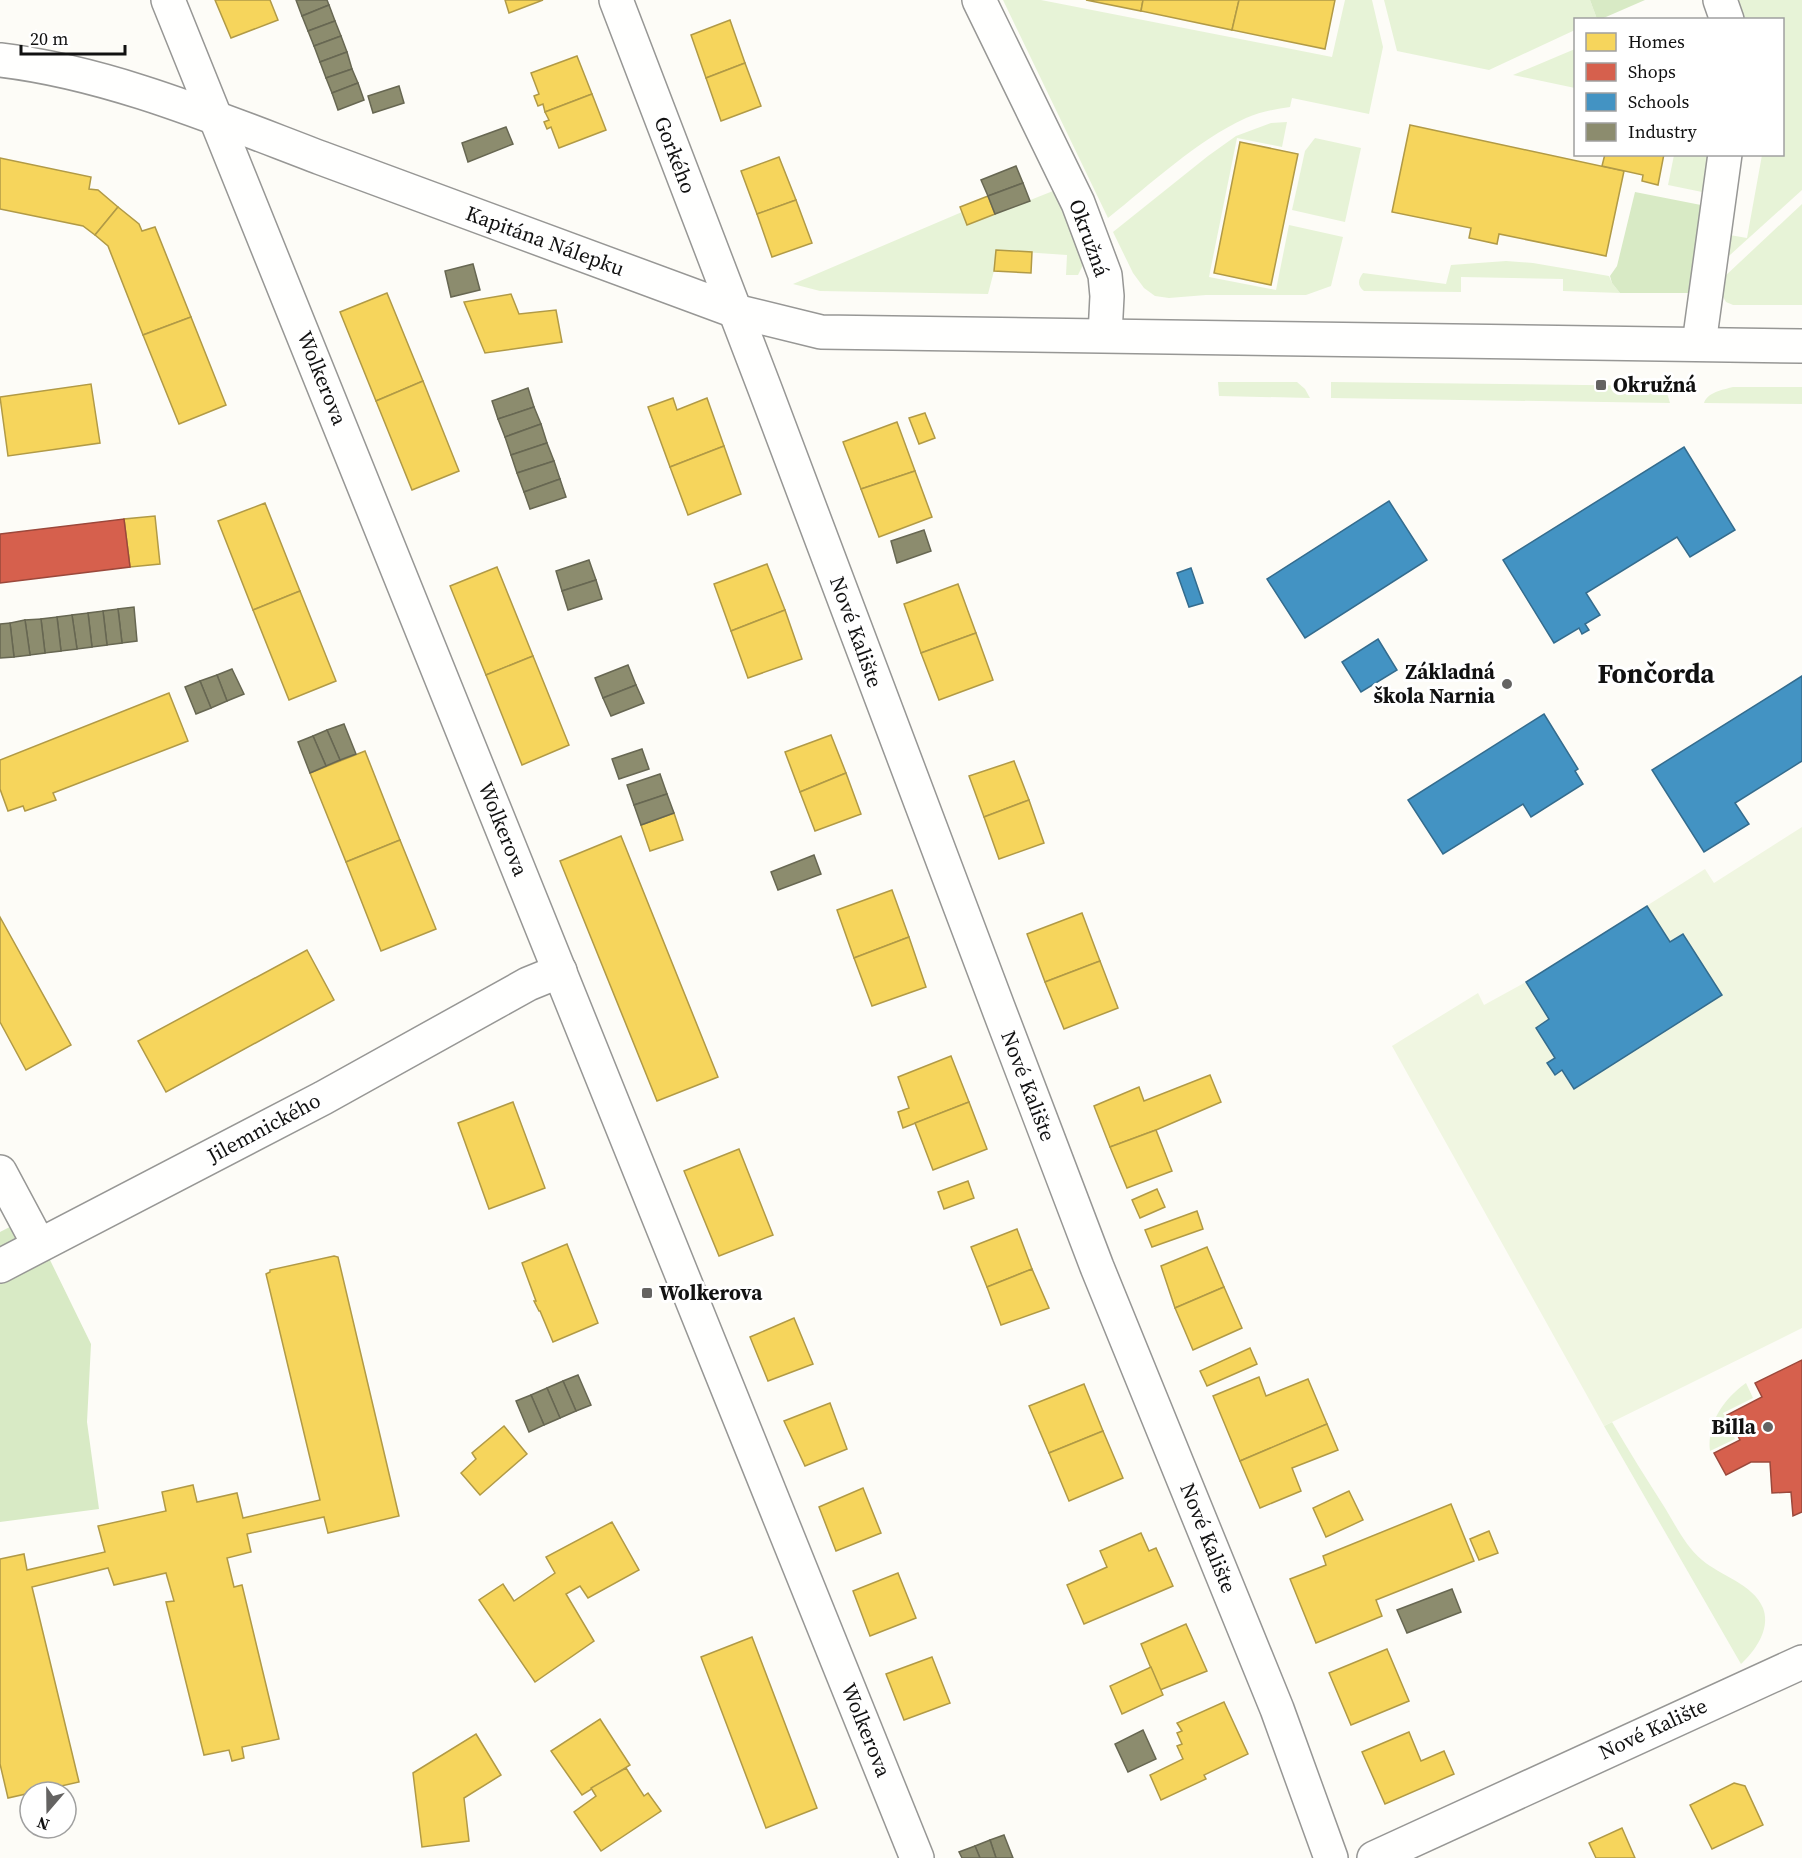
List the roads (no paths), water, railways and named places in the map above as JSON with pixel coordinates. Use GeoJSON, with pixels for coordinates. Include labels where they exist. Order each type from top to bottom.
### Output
{"type":"FeatureCollection","features":[{"type":"Feature","properties":{"kind":"street","name":"Wolkerova"},"geometry":{"type":"LineString","coordinates":[[168,0],[917,1858]]}},
{"type":"Feature","properties":{"kind":"street","name":"Gorkého"},"geometry":{"type":"LineString","coordinates":[[616,0],[735,311]]}},
{"type":"Feature","properties":{"kind":"street","name":"Okružná"},"geometry":{"type":"LineString","coordinates":[[979,0],[1078,204],[1105,275],[1107,296],[1105,335]]}},
{"type":"Feature","properties":{"kind":"street"},"geometry":{"type":"LineString","coordinates":[[1720,0],[1726,18]]}},
{"type":"Feature","properties":{"kind":"street","name":"Kapitána Nálepku"},"geometry":{"type":"LineString","coordinates":[[0,60],[36,64],[106,81],[217,119],[735,311],[821,332],[1105,335]]}},
{"type":"Feature","properties":{"kind":"street"},"geometry":{"type":"LineString","coordinates":[[1699,344],[1725,156]]}},
{"type":"Feature","properties":{"kind":"street","name":"Nové Kalište"},"geometry":{"type":"LineString","coordinates":[[735,311],[1056,1159],[1277,1709],[1331,1858]]}},
{"type":"Feature","properties":{"kind":"street"},"geometry":{"type":"LineString","coordinates":[[1105,335],[1802,346]]}},
{"type":"Feature","properties":{"kind":"street","name":"Jilemnického"},"geometry":{"type":"LineString","coordinates":[[0,1266],[322,1098],[528,984],[560,971]]}},
{"type":"Feature","properties":{"kind":"street"},"geometry":{"type":"LineString","coordinates":[[0,1172],[39,1245]]}},
{"type":"Feature","properties":{"kind":"street","name":"Nové Kalište"},"geometry":{"type":"LineString","coordinates":[[1374,1858],[1802,1662]]}},
{"type":"Feature","properties":{"kind":"place","name":"Okružná"},"geometry":{"type":"Point","coordinates":[1601,385]}},
{"type":"Feature","properties":{"kind":"place","name":"Základná škola Narnia"},"geometry":{"type":"Point","coordinates":[1507,684]}},
{"type":"Feature","properties":{"kind":"place","name":"Wolkerova"},"geometry":{"type":"Point","coordinates":[647,1293]}},
{"type":"Feature","properties":{"kind":"place","name":"Billa"},"geometry":{"type":"Point","coordinates":[1768,1427]}},
{"type":"Feature","properties":{"kind":"district","name":"Fončorda"},"geometry":{"type":"Point","coordinates":[1656,674]}}]}
